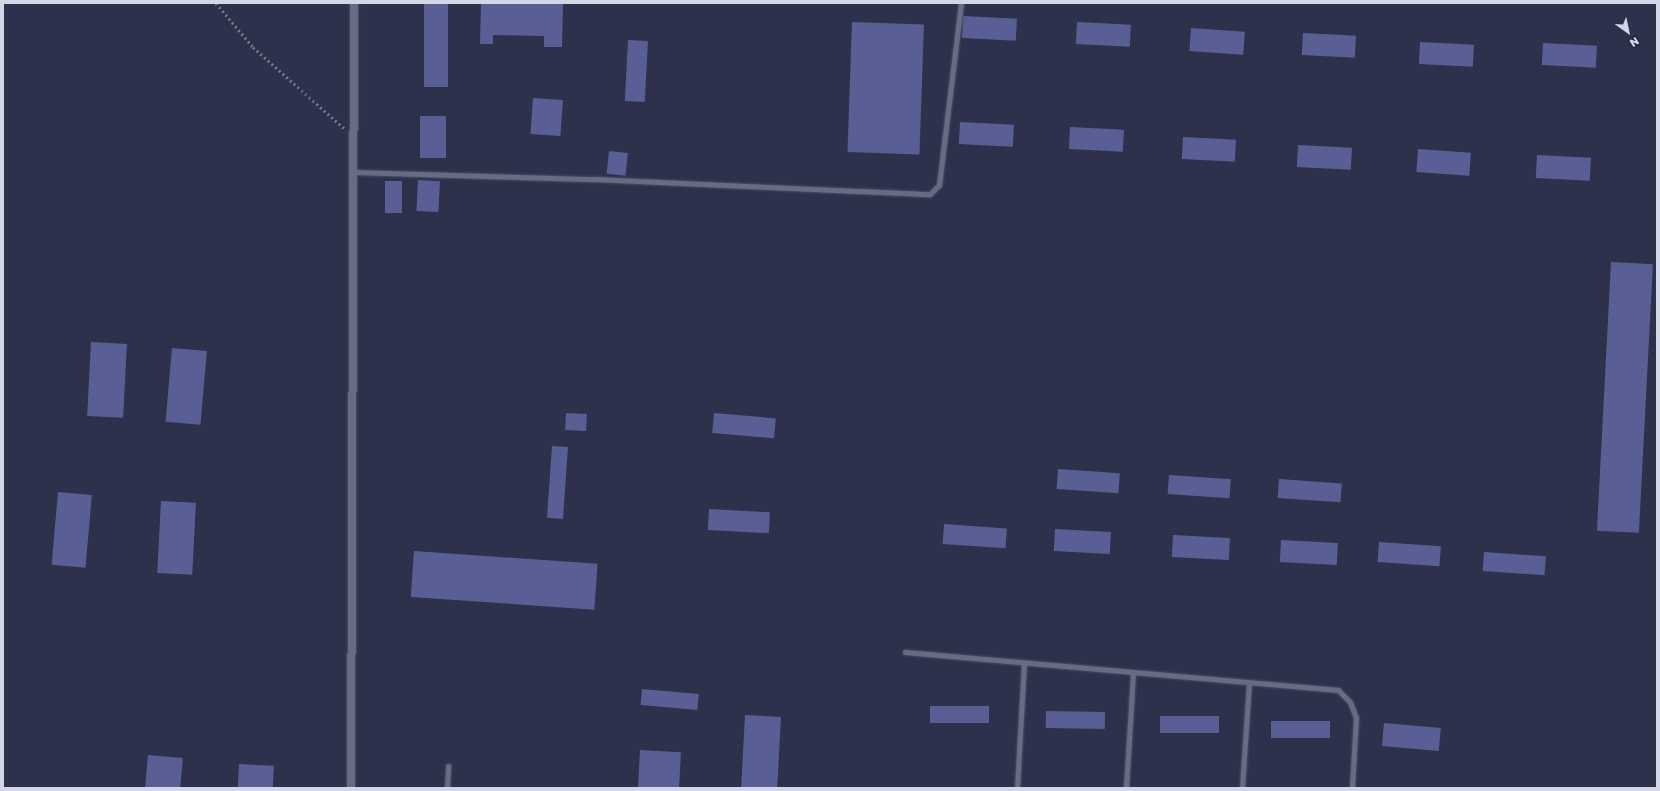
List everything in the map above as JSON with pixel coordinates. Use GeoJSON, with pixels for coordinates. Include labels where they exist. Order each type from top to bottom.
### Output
{"type":"FeatureCollection","features":[{"type":"Feature","properties":{"kind":"street"},"geometry":{"type":"LineString","coordinates":[[351,788],[354,3]]}},
{"type":"Feature","properties":{"kind":"lane"},"geometry":{"type":"LineString","coordinates":[[354,172],[594,179],[930,194],[939,185],[961,3]]}},
{"type":"Feature","properties":{"kind":"lane"},"geometry":{"type":"LineString","coordinates":[[905,652],[1133,674],[1338,690],[1350,702],[1356,718],[1352,788]]}},
{"type":"Feature","properties":{"kind":"lane"},"geometry":{"type":"LineString","coordinates":[[1017,788],[1024,664]]}},
{"type":"Feature","properties":{"kind":"lane"},"geometry":{"type":"LineString","coordinates":[[1126,788],[1133,674]]}},
{"type":"Feature","properties":{"kind":"lane"},"geometry":{"type":"LineString","coordinates":[[1242,788],[1249,683]]}},
{"type":"Feature","properties":{"kind":"lane"},"geometry":{"type":"LineString","coordinates":[[447,788],[448,766]]}},
{"type":"Feature","properties":{"kind":"path"},"geometry":{"type":"LineString","coordinates":[[216,3],[253,47],[354,138]]}},
{"type":"Feature","properties":{"kind":"building"},"geometry":{"type":"Polygon","coordinates":[[[424,3],[448,3],[448,87],[424,87],[424,3]]]}},
{"type":"Feature","properties":{"kind":"building"},"geometry":{"type":"Polygon","coordinates":[[[481,3],[563,3],[562,47],[544,47],[544,36],[493,35],[493,44],[480,44],[481,3]]]}},
{"type":"Feature","properties":{"kind":"building"},"geometry":{"type":"Polygon","coordinates":[[[963,16],[1017,19],[1016,41],[962,38],[963,16]]]}},
{"type":"Feature","properties":{"kind":"building"},"geometry":{"type":"Polygon","coordinates":[[[852,22],[924,25],[919,154],[847,152],[852,22]]]}},
{"type":"Feature","properties":{"kind":"building"},"geometry":{"type":"Polygon","coordinates":[[[1077,22],[1131,25],[1130,47],[1076,44],[1077,22]]]}},
{"type":"Feature","properties":{"kind":"building"},"geometry":{"type":"Polygon","coordinates":[[[1191,28],[1245,32],[1243,55],[1189,51],[1191,28]]]}},
{"type":"Feature","properties":{"kind":"building"},"geometry":{"type":"Polygon","coordinates":[[[1303,33],[1356,36],[1355,58],[1302,55],[1303,33]]]}},
{"type":"Feature","properties":{"kind":"building"},"geometry":{"type":"Polygon","coordinates":[[[628,40],[648,41],[645,102],[625,101],[628,40]]]}},
{"type":"Feature","properties":{"kind":"building"},"geometry":{"type":"Polygon","coordinates":[[[1420,42],[1474,45],[1473,67],[1419,64],[1420,42]]]}},
{"type":"Feature","properties":{"kind":"building"},"geometry":{"type":"Polygon","coordinates":[[[1543,43],[1597,46],[1596,68],[1542,65],[1543,43]]]}},
{"type":"Feature","properties":{"kind":"building"},"geometry":{"type":"Polygon","coordinates":[[[533,98],[563,100],[560,136],[530,134],[533,98]]]}},
{"type":"Feature","properties":{"kind":"building"},"geometry":{"type":"Polygon","coordinates":[[[420,116],[446,116],[446,158],[420,158],[420,116]]]}},
{"type":"Feature","properties":{"kind":"building"},"geometry":{"type":"Polygon","coordinates":[[[960,122],[1014,125],[1013,147],[959,144],[960,122]]]}},
{"type":"Feature","properties":{"kind":"building"},"geometry":{"type":"Polygon","coordinates":[[[1070,127],[1124,130],[1123,152],[1069,149],[1070,127]]]}},
{"type":"Feature","properties":{"kind":"building"},"geometry":{"type":"Polygon","coordinates":[[[1183,137],[1236,140],[1235,162],[1182,159],[1183,137]]]}},
{"type":"Feature","properties":{"kind":"building"},"geometry":{"type":"Polygon","coordinates":[[[1298,145],[1352,148],[1351,170],[1297,167],[1298,145]]]}},
{"type":"Feature","properties":{"kind":"building"},"geometry":{"type":"Polygon","coordinates":[[[1418,149],[1471,153],[1469,176],[1416,172],[1418,149]]]}},
{"type":"Feature","properties":{"kind":"building"},"geometry":{"type":"Polygon","coordinates":[[[609,151],[628,153],[625,176],[607,174],[609,151]]]}},
{"type":"Feature","properties":{"kind":"building"},"geometry":{"type":"Polygon","coordinates":[[[1537,155],[1591,158],[1590,181],[1536,178],[1537,155]]]}},
{"type":"Feature","properties":{"kind":"building"},"geometry":{"type":"Polygon","coordinates":[[[418,180],[440,181],[438,212],[416,211],[418,180]]]}},
{"type":"Feature","properties":{"kind":"building"},"geometry":{"type":"Polygon","coordinates":[[[385,181],[402,181],[402,213],[385,213],[385,181]]]}},
{"type":"Feature","properties":{"kind":"building"},"geometry":{"type":"Polygon","coordinates":[[[1611,262],[1653,264],[1639,533],[1597,531],[1611,262]]]}},
{"type":"Feature","properties":{"kind":"building"},"geometry":{"type":"Polygon","coordinates":[[[91,342],[127,344],[123,418],[87,416],[91,342]]]}},
{"type":"Feature","properties":{"kind":"building"},"geometry":{"type":"Polygon","coordinates":[[[172,348],[207,351],[200,425],[166,422],[172,348]]]}},
{"type":"Feature","properties":{"kind":"building"},"geometry":{"type":"Polygon","coordinates":[[[566,413],[587,414],[586,431],[565,430],[566,413]]]}},
{"type":"Feature","properties":{"kind":"building"},"geometry":{"type":"Polygon","coordinates":[[[714,413],[776,418],[774,438],[712,433],[714,413]]]}},
{"type":"Feature","properties":{"kind":"building"},"geometry":{"type":"Polygon","coordinates":[[[552,446],[568,447],[563,519],[547,518],[552,446]]]}},
{"type":"Feature","properties":{"kind":"building"},"geometry":{"type":"Polygon","coordinates":[[[1058,469],[1120,473],[1118,493],[1057,489],[1058,469]]]}},
{"type":"Feature","properties":{"kind":"building"},"geometry":{"type":"Polygon","coordinates":[[[1169,475],[1231,479],[1230,498],[1168,494],[1169,475]]]}},
{"type":"Feature","properties":{"kind":"building"},"geometry":{"type":"Polygon","coordinates":[[[1279,479],[1342,483],[1341,502],[1278,498],[1279,479]]]}},
{"type":"Feature","properties":{"kind":"building"},"geometry":{"type":"Polygon","coordinates":[[[58,492],[92,495],[86,568],[52,565],[58,492]]]}},
{"type":"Feature","properties":{"kind":"building"},"geometry":{"type":"Polygon","coordinates":[[[161,501],[196,503],[192,575],[157,573],[161,501]]]}},
{"type":"Feature","properties":{"kind":"building"},"geometry":{"type":"Polygon","coordinates":[[[709,509],[770,512],[769,533],[708,530],[709,509]]]}},
{"type":"Feature","properties":{"kind":"building"},"geometry":{"type":"Polygon","coordinates":[[[944,524],[1007,528],[1005,548],[943,544],[944,524]]]}},
{"type":"Feature","properties":{"kind":"building"},"geometry":{"type":"Polygon","coordinates":[[[1055,529],[1111,532],[1110,554],[1054,551],[1055,529]]]}},
{"type":"Feature","properties":{"kind":"building"},"geometry":{"type":"Polygon","coordinates":[[[1173,535],[1230,538],[1229,560],[1172,557],[1173,535]]]}},
{"type":"Feature","properties":{"kind":"building"},"geometry":{"type":"Polygon","coordinates":[[[1281,540],[1338,543],[1337,565],[1280,562],[1281,540]]]}},
{"type":"Feature","properties":{"kind":"building"},"geometry":{"type":"Polygon","coordinates":[[[1379,542],[1441,546],[1439,566],[1378,562],[1379,542]]]}},
{"type":"Feature","properties":{"kind":"building"},"geometry":{"type":"Polygon","coordinates":[[[414,551],[598,564],[594,610],[411,597],[414,551]]]}},
{"type":"Feature","properties":{"kind":"building"},"geometry":{"type":"Polygon","coordinates":[[[1484,552],[1546,556],[1545,575],[1483,571],[1484,552]]]}},
{"type":"Feature","properties":{"kind":"building"},"geometry":{"type":"Polygon","coordinates":[[[642,689],[699,694],[697,710],[641,705],[642,689]]]}},
{"type":"Feature","properties":{"kind":"building"},"geometry":{"type":"Polygon","coordinates":[[[930,706],[989,706],[989,723],[930,723],[930,706]]]}},
{"type":"Feature","properties":{"kind":"building"},"geometry":{"type":"Polygon","coordinates":[[[1046,711],[1105,712],[1105,729],[1046,728],[1046,711]]]}},
{"type":"Feature","properties":{"kind":"building"},"geometry":{"type":"Polygon","coordinates":[[[745,715],[781,717],[777,788],[741,788],[745,715]]]}},
{"type":"Feature","properties":{"kind":"building"},"geometry":{"type":"Polygon","coordinates":[[[1160,716],[1219,716],[1219,733],[1160,733],[1160,716]]]}},
{"type":"Feature","properties":{"kind":"building"},"geometry":{"type":"Polygon","coordinates":[[[1271,721],[1330,721],[1330,738],[1271,738],[1271,721]]]}},
{"type":"Feature","properties":{"kind":"building"},"geometry":{"type":"Polygon","coordinates":[[[1384,723],[1441,728],[1439,751],[1382,746],[1384,723]]]}},
{"type":"Feature","properties":{"kind":"building"},"geometry":{"type":"Polygon","coordinates":[[[640,750],[681,752],[679,788],[638,788],[640,750]]]}},
{"type":"Feature","properties":{"kind":"building"},"geometry":{"type":"Polygon","coordinates":[[[148,755],[183,758],[180,788],[145,788],[148,755]]]}},
{"type":"Feature","properties":{"kind":"building"},"geometry":{"type":"Polygon","coordinates":[[[239,764],[274,766],[273,788],[238,788],[239,764]]]}}]}
